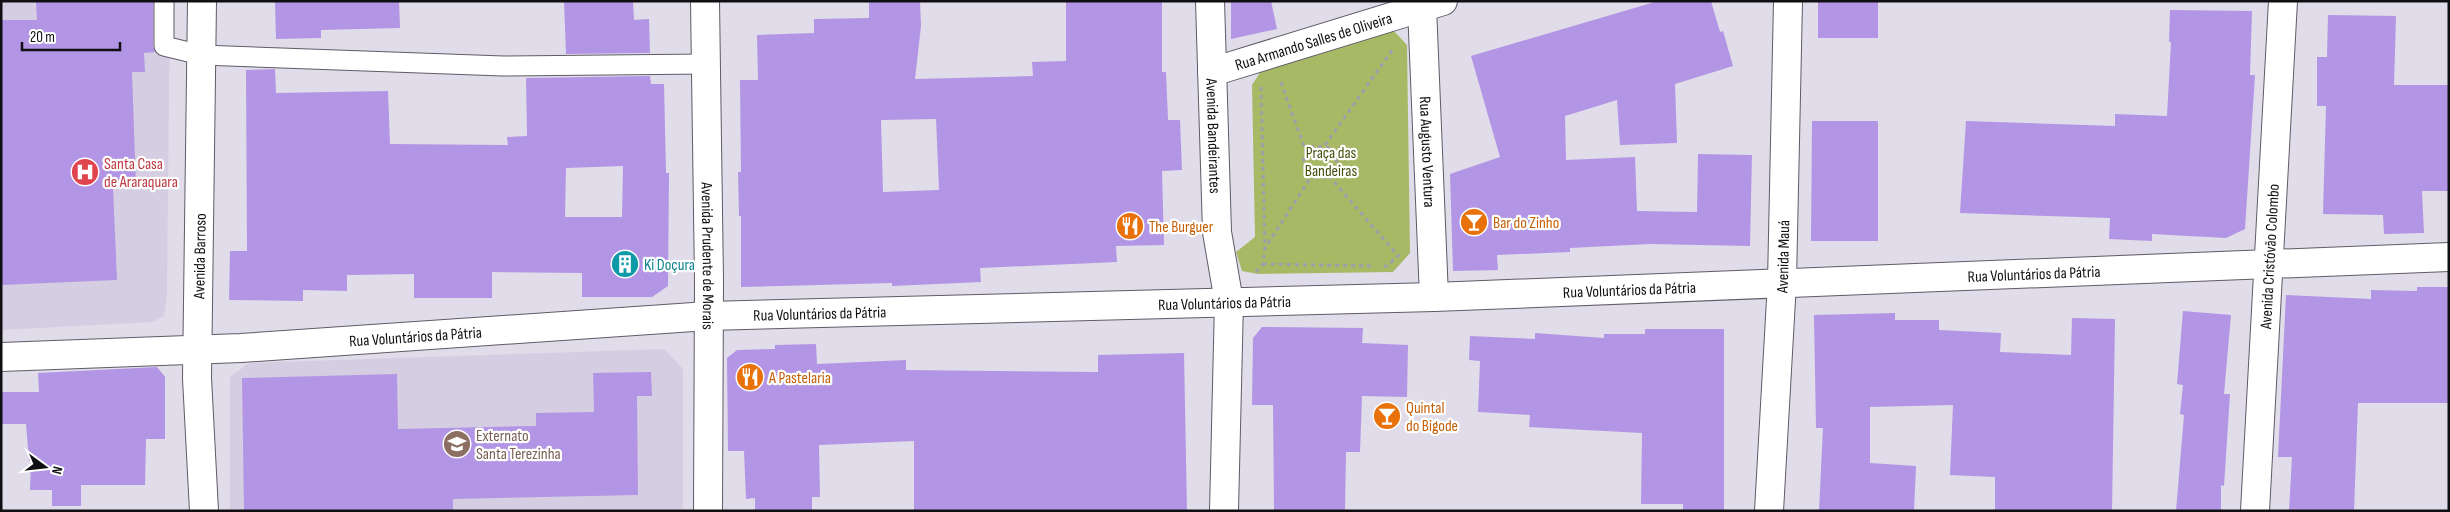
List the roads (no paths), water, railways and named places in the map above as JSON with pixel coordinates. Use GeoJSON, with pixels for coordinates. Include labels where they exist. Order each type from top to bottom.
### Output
{"type":"FeatureCollection","features":[{"type":"Feature","properties":{"kind":"street","name":"Avenida Barroso"},"geometry":{"type":"LineString","coordinates":[[202,1],[198,378],[204,511]]}},
{"type":"Feature","properties":{"kind":"street","name":"Avenida Prudente de Morais"},"geometry":{"type":"LineString","coordinates":[[705,1],[708,511]]}},
{"type":"Feature","properties":{"kind":"street","name":"Avenida Bandeirantes"},"geometry":{"type":"LineString","coordinates":[[1210,1],[1217,232],[1229,302],[1224,511]]}},
{"type":"Feature","properties":{"kind":"street","name":"Avenida Mauá"},"geometry":{"type":"LineString","coordinates":[[1769,511],[1782,282],[1788,1]]}},
{"type":"Feature","properties":{"kind":"street","name":"Avenida Cristóvão Colombo"},"geometry":{"type":"LineString","coordinates":[[2255,511],[2283,1]]}},
{"type":"Feature","properties":{"kind":"street","name":"Rua Armando Salles de Oliveira"},"geometry":{"type":"LineString","coordinates":[[1212,72],[1275,65],[1433,4]]}},
{"type":"Feature","properties":{"kind":"street","name":"Rua Augusto Ventura"},"geometry":{"type":"LineString","coordinates":[[1433,4],[1434,297]]}},
{"type":"Feature","properties":{"kind":"street","name":"Rua Voluntários da Pátria"},"geometry":{"type":"LineString","coordinates":[[1,356],[241,348],[708,316],[1434,297],[2449,257]]}},
{"type":"Feature","properties":{"kind":"lane"},"geometry":{"type":"LineString","coordinates":[[164,1],[164,46],[201,55],[503,66],[706,64]]}},
{"type":"Feature","properties":{"kind":"place","name":"Santa Casa de Araraquara"},"geometry":{"type":"Point","coordinates":[85,172]}},
{"type":"Feature","properties":{"kind":"place","name":"Bar do Zinho"},"geometry":{"type":"Point","coordinates":[1474,222]}},
{"type":"Feature","properties":{"kind":"place","name":"The Burguer"},"geometry":{"type":"Point","coordinates":[1130,226]}},
{"type":"Feature","properties":{"kind":"place","name":"Ki Doçura"},"geometry":{"type":"Point","coordinates":[625,264]}},
{"type":"Feature","properties":{"kind":"place","name":"A Pastelaria"},"geometry":{"type":"Point","coordinates":[750,377]}},
{"type":"Feature","properties":{"kind":"place","name":"Quintal do Bigode"},"geometry":{"type":"Point","coordinates":[1387,416]}},
{"type":"Feature","properties":{"kind":"place","name":"Externato Santa Terezinha"},"geometry":{"type":"Point","coordinates":[457,444]}},
{"type":"Feature","properties":{"kind":"park label","name":"Praça das Bandeiras"},"geometry":{"type":"Point","coordinates":[1331,161]}}]}
